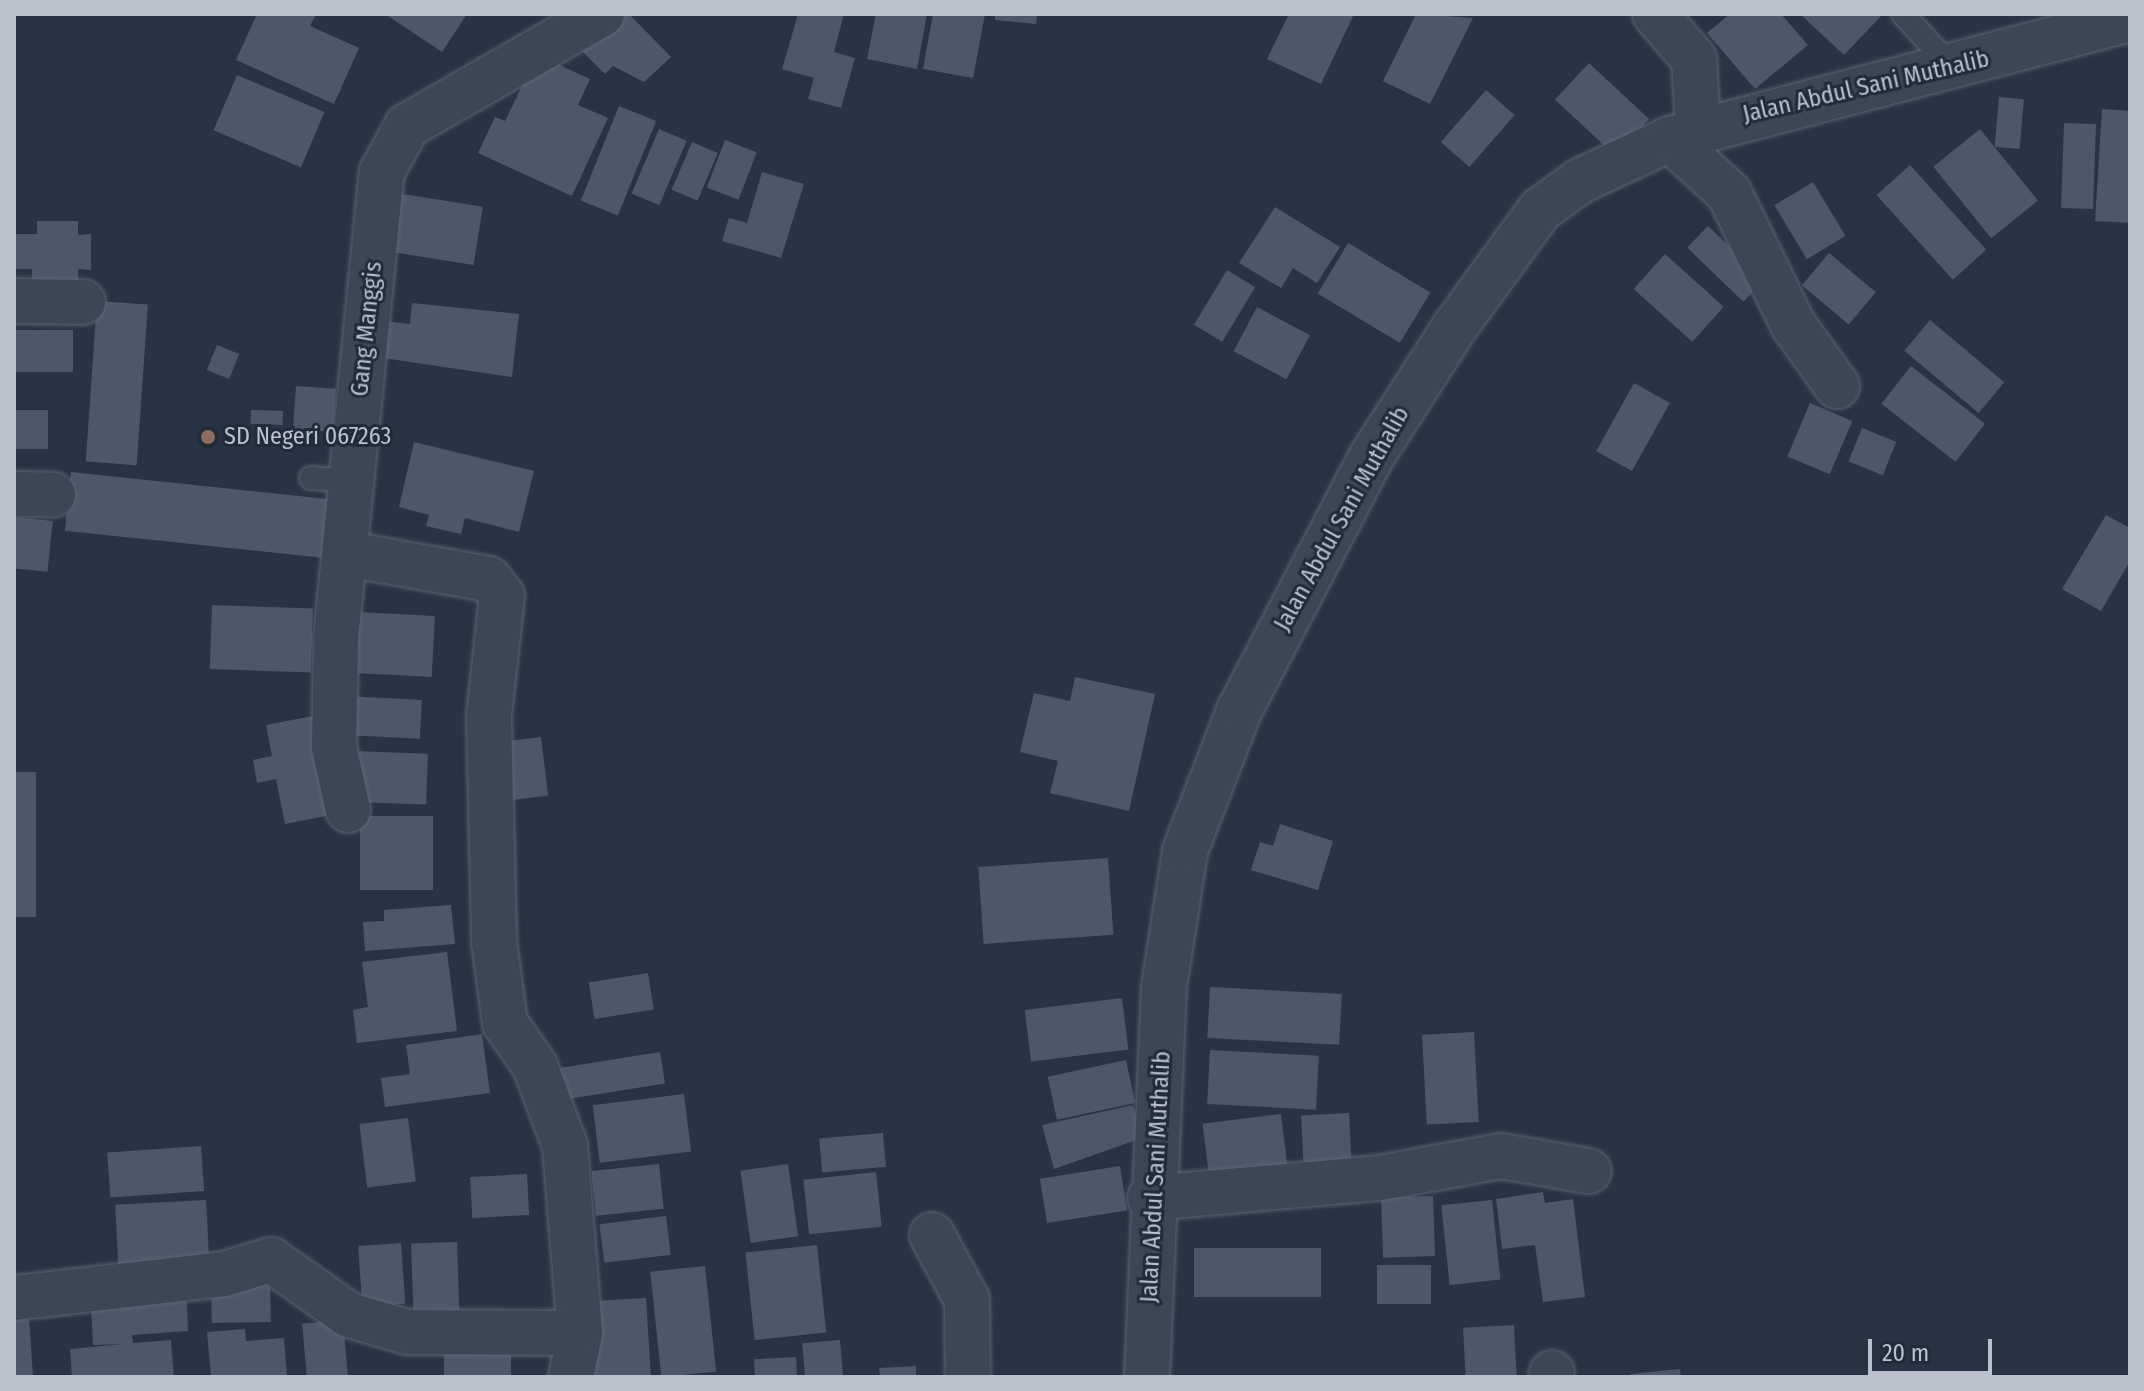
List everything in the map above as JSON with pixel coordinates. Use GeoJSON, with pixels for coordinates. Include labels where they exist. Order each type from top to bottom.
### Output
{"type":"FeatureCollection","features":[{"type":"Feature","properties":{"kind":"street"},"geometry":{"type":"LineString","coordinates":[[1655,14],[1694,59],[1684,133],[1729,193],[1794,326],[1837,386]]}},
{"type":"Feature","properties":{"kind":"street","name":"Gang Manggis"},"geometry":{"type":"LineString","coordinates":[[348,810],[334,747],[336,638],[347,554],[332,479],[389,152],[407,126],[442,101],[580,18]]}},
{"type":"Feature","properties":{"kind":"street","name":"Jalan Abdul Sani Muthalib"},"geometry":{"type":"LineString","coordinates":[[1147,1377],[1150,1198],[1163,1120],[1164,987],[1185,851],[1239,711],[1370,459],[1540,210],[1580,181],[1684,133],[1892,77],[1954,69],[2130,19]]}},
{"type":"Feature","properties":{"kind":"street"},"geometry":{"type":"LineString","coordinates":[[14,301],[83,302]]}},
{"type":"Feature","properties":{"kind":"street"},"geometry":{"type":"LineString","coordinates":[[347,554],[489,579],[502,596],[489,716],[494,941],[505,1023],[542,1080],[565,1146],[580,1333],[571,1377]]}},
{"type":"Feature","properties":{"kind":"street"},"geometry":{"type":"LineString","coordinates":[[1150,1198],[1380,1178],[1501,1156],[1589,1171]]}},
{"type":"Feature","properties":{"kind":"street"},"geometry":{"type":"LineString","coordinates":[[932,1235],[967,1300],[968,1377]]}},
{"type":"Feature","properties":{"kind":"street"},"geometry":{"type":"LineString","coordinates":[[14,1298],[224,1274],[271,1260],[349,1315],[407,1332],[580,1333]]}},
{"type":"Feature","properties":{"kind":"lane"},"geometry":{"type":"LineString","coordinates":[[1903,14],[1954,69]]}},
{"type":"Feature","properties":{"kind":"building"},"geometry":{"type":"Polygon","coordinates":[[[257,14],[316,14],[310,26],[359,48],[334,104],[236,60],[257,14]]]}},
{"type":"Feature","properties":{"kind":"building"},"geometry":{"type":"Polygon","coordinates":[[[385,14],[467,14],[442,52],[385,14]]]}},
{"type":"Feature","properties":{"kind":"building"},"geometry":{"type":"Polygon","coordinates":[[[620,14],[629,14],[671,57],[644,82],[613,66],[605,74],[582,51],[620,14]]]}},
{"type":"Feature","properties":{"kind":"building"},"geometry":{"type":"Polygon","coordinates":[[[798,14],[844,14],[834,52],[855,58],[841,108],[808,99],[814,78],[782,69],[798,14]]]}},
{"type":"Feature","properties":{"kind":"building"},"geometry":{"type":"Polygon","coordinates":[[[876,14],[927,14],[917,69],[867,59],[876,14]]]}},
{"type":"Feature","properties":{"kind":"building"},"geometry":{"type":"Polygon","coordinates":[[[933,14],[985,14],[973,78],[923,69],[933,14]]]}},
{"type":"Feature","properties":{"kind":"building"},"geometry":{"type":"Polygon","coordinates":[[[995,14],[1037,14],[1036,24],[995,20],[995,14]]]}},
{"type":"Feature","properties":{"kind":"building"},"geometry":{"type":"Polygon","coordinates":[[[1289,14],[1354,14],[1321,84],[1267,59],[1289,14]]]}},
{"type":"Feature","properties":{"kind":"building"},"geometry":{"type":"Polygon","coordinates":[[[1416,14],[1473,18],[1430,104],[1383,81],[1416,14]]]}},
{"type":"Feature","properties":{"kind":"building"},"geometry":{"type":"Polygon","coordinates":[[[1730,14],[1781,14],[1808,45],[1755,89],[1707,33],[1730,14]]]}},
{"type":"Feature","properties":{"kind":"building"},"geometry":{"type":"Polygon","coordinates":[[[1800,14],[1883,14],[1844,55],[1800,14]]]}},
{"type":"Feature","properties":{"kind":"building"},"geometry":{"type":"Polygon","coordinates":[[[537,55],[590,79],[578,105],[608,118],[572,196],[478,153],[495,117],[505,121],[537,55]]]}},
{"type":"Feature","properties":{"kind":"building"},"geometry":{"type":"Polygon","coordinates":[[[1589,63],[1649,119],[1615,155],[1555,100],[1589,63]]]}},
{"type":"Feature","properties":{"kind":"building"},"geometry":{"type":"Polygon","coordinates":[[[237,75],[324,112],[301,167],[214,130],[237,75]]]}},
{"type":"Feature","properties":{"kind":"building"},"geometry":{"type":"Polygon","coordinates":[[[1486,90],[1515,115],[1469,167],[1441,142],[1486,90]]]}},
{"type":"Feature","properties":{"kind":"building"},"geometry":{"type":"Polygon","coordinates":[[[1999,97],[2024,99],[2020,149],[1995,147],[1999,97]]]}},
{"type":"Feature","properties":{"kind":"building"},"geometry":{"type":"Polygon","coordinates":[[[619,106],[656,121],[618,216],[581,201],[619,106]]]}},
{"type":"Feature","properties":{"kind":"building"},"geometry":{"type":"Polygon","coordinates":[[[2102,109],[2130,111],[2130,223],[2095,221],[2102,109]]]}},
{"type":"Feature","properties":{"kind":"building"},"geometry":{"type":"Polygon","coordinates":[[[2064,123],[2096,124],[2093,209],[2061,208],[2064,123]]]}},
{"type":"Feature","properties":{"kind":"building"},"geometry":{"type":"Polygon","coordinates":[[[659,129],[687,141],[659,205],[632,193],[659,129]]]}},
{"type":"Feature","properties":{"kind":"building"},"geometry":{"type":"Polygon","coordinates":[[[1980,129],[2038,200],[1991,238],[1933,167],[1980,129]]]}},
{"type":"Feature","properties":{"kind":"building"},"geometry":{"type":"Polygon","coordinates":[[[725,140],[757,152],[738,200],[707,188],[725,140]]]}},
{"type":"Feature","properties":{"kind":"building"},"geometry":{"type":"Polygon","coordinates":[[[692,142],[718,153],[697,201],[672,190],[692,142]]]}},
{"type":"Feature","properties":{"kind":"building"},"geometry":{"type":"Polygon","coordinates":[[[1910,165],[1986,250],[1953,280],[1877,195],[1910,165]]]}},
{"type":"Feature","properties":{"kind":"building"},"geometry":{"type":"Polygon","coordinates":[[[762,172],[804,184],[781,258],[722,241],[729,218],[747,223],[762,172]]]}},
{"type":"Feature","properties":{"kind":"building"},"geometry":{"type":"Polygon","coordinates":[[[1813,182],[1845,236],[1807,259],[1774,205],[1813,182]]]}},
{"type":"Feature","properties":{"kind":"building"},"geometry":{"type":"Polygon","coordinates":[[[390,192],[483,207],[474,265],[381,250],[390,192]]]}},
{"type":"Feature","properties":{"kind":"building"},"geometry":{"type":"Polygon","coordinates":[[[1275,207],[1340,247],[1317,283],[1293,268],[1281,288],[1239,263],[1275,207]]]}},
{"type":"Feature","properties":{"kind":"building"},"geometry":{"type":"Polygon","coordinates":[[[37,221],[78,221],[78,235],[91,234],[91,270],[78,269],[78,294],[32,294],[32,269],[14,269],[14,234],[37,234],[37,221]]]}},
{"type":"Feature","properties":{"kind":"building"},"geometry":{"type":"Polygon","coordinates":[[[1708,226],[1764,280],[1743,302],[1687,248],[1708,226]]]}},
{"type":"Feature","properties":{"kind":"building"},"geometry":{"type":"Polygon","coordinates":[[[1348,243],[1430,292],[1400,343],[1318,294],[1348,243]]]}},
{"type":"Feature","properties":{"kind":"building"},"geometry":{"type":"Polygon","coordinates":[[[1829,253],[1876,292],[1849,324],[1802,285],[1829,253]]]}},
{"type":"Feature","properties":{"kind":"building"},"geometry":{"type":"Polygon","coordinates":[[[1665,254],[1724,307],[1692,342],[1634,289],[1665,254]]]}},
{"type":"Feature","properties":{"kind":"building"},"geometry":{"type":"Polygon","coordinates":[[[1227,270],[1255,287],[1222,342],[1194,325],[1227,270]]]}},
{"type":"Feature","properties":{"kind":"building"},"geometry":{"type":"Polygon","coordinates":[[[97,301],[148,305],[137,465],[86,462],[97,301]]]}},
{"type":"Feature","properties":{"kind":"building"},"geometry":{"type":"Polygon","coordinates":[[[412,303],[519,314],[512,377],[383,358],[386,321],[410,324],[412,303]]]}},
{"type":"Feature","properties":{"kind":"building"},"geometry":{"type":"Polygon","coordinates":[[[1257,307],[1310,335],[1287,379],[1234,351],[1257,307]]]}},
{"type":"Feature","properties":{"kind":"building"},"geometry":{"type":"Polygon","coordinates":[[[1930,320],[2004,382],[1979,413],[1904,351],[1930,320]]]}},
{"type":"Feature","properties":{"kind":"building"},"geometry":{"type":"Polygon","coordinates":[[[14,330],[73,330],[73,372],[14,372],[14,330]]]}},
{"type":"Feature","properties":{"kind":"building"},"geometry":{"type":"Polygon","coordinates":[[[217,345],[239,354],[229,379],[207,370],[217,345]]]}},
{"type":"Feature","properties":{"kind":"building"},"geometry":{"type":"Polygon","coordinates":[[[1911,366],[1985,424],[1956,462],[1881,404],[1911,366]]]}},
{"type":"Feature","properties":{"kind":"building"},"geometry":{"type":"Polygon","coordinates":[[[1634,383],[1670,403],[1632,471],[1596,451],[1634,383]]]}},
{"type":"Feature","properties":{"kind":"building"},"geometry":{"type":"Polygon","coordinates":[[[296,386],[336,389],[333,432],[293,429],[296,386]]]}},
{"type":"Feature","properties":{"kind":"building"},"geometry":{"type":"Polygon","coordinates":[[[1810,403],[1852,421],[1830,474],[1787,456],[1810,403]]]}},
{"type":"Feature","properties":{"kind":"building"},"geometry":{"type":"Polygon","coordinates":[[[14,410],[48,410],[48,449],[14,449],[14,410]]]}},
{"type":"Feature","properties":{"kind":"building"},"geometry":{"type":"Polygon","coordinates":[[[251,410],[283,411],[282,425],[251,424],[251,410]]]}},
{"type":"Feature","properties":{"kind":"building"},"geometry":{"type":"Polygon","coordinates":[[[1862,428],[1896,442],[1883,475],[1849,461],[1862,428]]]}},
{"type":"Feature","properties":{"kind":"building"},"geometry":{"type":"Polygon","coordinates":[[[414,442],[534,471],[519,532],[465,518],[461,534],[426,526],[429,515],[399,507],[414,442]]]}},
{"type":"Feature","properties":{"kind":"building"},"geometry":{"type":"Polygon","coordinates":[[[71,472],[333,499],[326,558],[65,531],[71,472]]]}},
{"type":"Feature","properties":{"kind":"building"},"geometry":{"type":"Polygon","coordinates":[[[2106,515],[2130,528],[2130,561],[2101,611],[2062,589],[2106,515]]]}},
{"type":"Feature","properties":{"kind":"building"},"geometry":{"type":"Polygon","coordinates":[[[14,517],[53,521],[47,572],[14,568],[14,517]]]}},
{"type":"Feature","properties":{"kind":"building"},"geometry":{"type":"Polygon","coordinates":[[[212,605],[313,609],[311,672],[210,669],[212,605]]]}},
{"type":"Feature","properties":{"kind":"building"},"geometry":{"type":"Polygon","coordinates":[[[358,612],[435,616],[432,677],[355,673],[358,612]]]}},
{"type":"Feature","properties":{"kind":"building"},"geometry":{"type":"Polygon","coordinates":[[[1075,677],[1155,694],[1129,811],[1050,793],[1058,761],[1020,752],[1034,693],[1070,701],[1075,677]]]}},
{"type":"Feature","properties":{"kind":"building"},"geometry":{"type":"Polygon","coordinates":[[[347,696],[422,700],[420,739],[345,735],[347,696]]]}},
{"type":"Feature","properties":{"kind":"building"},"geometry":{"type":"Polygon","coordinates":[[[318,715],[336,814],[285,824],[276,779],[257,783],[253,760],[272,756],[266,725],[318,715]]]}},
{"type":"Feature","properties":{"kind":"building"},"geometry":{"type":"Polygon","coordinates":[[[541,737],[548,796],[510,800],[503,742],[541,737]]]}},
{"type":"Feature","properties":{"kind":"building"},"geometry":{"type":"Polygon","coordinates":[[[352,751],[428,754],[426,805],[350,802],[352,751]]]}},
{"type":"Feature","properties":{"kind":"building"},"geometry":{"type":"Polygon","coordinates":[[[14,772],[36,772],[36,917],[14,917],[14,772]]]}},
{"type":"Feature","properties":{"kind":"building"},"geometry":{"type":"Polygon","coordinates":[[[360,816],[433,816],[433,890],[360,890],[360,816]]]}},
{"type":"Feature","properties":{"kind":"building"},"geometry":{"type":"Polygon","coordinates":[[[1280,824],[1333,841],[1318,890],[1251,870],[1260,842],[1273,846],[1280,824]]]}},
{"type":"Feature","properties":{"kind":"building"},"geometry":{"type":"Polygon","coordinates":[[[1108,858],[1113,935],[984,944],[978,867],[1108,858]]]}},
{"type":"Feature","properties":{"kind":"building"},"geometry":{"type":"Polygon","coordinates":[[[451,905],[455,944],[365,951],[363,922],[384,921],[384,910],[451,905]]]}},
{"type":"Feature","properties":{"kind":"building"},"geometry":{"type":"Polygon","coordinates":[[[447,952],[457,1031],[357,1043],[353,1010],[368,1007],[362,962],[447,952]]]}},
{"type":"Feature","properties":{"kind":"building"},"geometry":{"type":"Polygon","coordinates":[[[648,973],[654,1010],[595,1019],[589,982],[648,973]]]}},
{"type":"Feature","properties":{"kind":"building"},"geometry":{"type":"Polygon","coordinates":[[[1210,987],[1342,994],[1339,1045],[1207,1038],[1210,987]]]}},
{"type":"Feature","properties":{"kind":"building"},"geometry":{"type":"Polygon","coordinates":[[[1122,998],[1128,1050],[1031,1062],[1025,1010],[1122,998]]]}},
{"type":"Feature","properties":{"kind":"building"},"geometry":{"type":"Polygon","coordinates":[[[1474,1032],[1479,1122],[1427,1125],[1422,1035],[1474,1032]]]}},
{"type":"Feature","properties":{"kind":"building"},"geometry":{"type":"Polygon","coordinates":[[[482,1034],[490,1093],[385,1107],[381,1078],[410,1074],[406,1045],[482,1034]]]}},
{"type":"Feature","properties":{"kind":"building"},"geometry":{"type":"Polygon","coordinates":[[[1210,1050],[1319,1056],[1316,1110],[1207,1104],[1210,1050]]]}},
{"type":"Feature","properties":{"kind":"building"},"geometry":{"type":"Polygon","coordinates":[[[660,1052],[665,1084],[561,1100],[556,1068],[660,1052]]]}},
{"type":"Feature","properties":{"kind":"building"},"geometry":{"type":"Polygon","coordinates":[[[1126,1060],[1135,1103],[1057,1120],[1048,1077],[1126,1060]]]}},
{"type":"Feature","properties":{"kind":"building"},"geometry":{"type":"Polygon","coordinates":[[[684,1094],[691,1152],[600,1163],[593,1105],[684,1094]]]}},
{"type":"Feature","properties":{"kind":"building"},"geometry":{"type":"Polygon","coordinates":[[[1133,1105],[1142,1138],[1054,1169],[1042,1125],[1133,1105]]]}},
{"type":"Feature","properties":{"kind":"building"},"geometry":{"type":"Polygon","coordinates":[[[1349,1113],[1352,1169],[1304,1171],[1301,1116],[1349,1113]]]}},
{"type":"Feature","properties":{"kind":"building"},"geometry":{"type":"Polygon","coordinates":[[[1281,1114],[1289,1179],[1211,1188],[1203,1124],[1281,1114]]]}},
{"type":"Feature","properties":{"kind":"building"},"geometry":{"type":"Polygon","coordinates":[[[408,1118],[416,1182],[367,1187],[359,1124],[408,1118]]]}},
{"type":"Feature","properties":{"kind":"building"},"geometry":{"type":"Polygon","coordinates":[[[883,1133],[886,1167],[822,1172],[819,1139],[883,1133]]]}},
{"type":"Feature","properties":{"kind":"building"},"geometry":{"type":"Polygon","coordinates":[[[201,1146],[204,1191],[110,1197],[107,1153],[201,1146]]]}},
{"type":"Feature","properties":{"kind":"building"},"geometry":{"type":"Polygon","coordinates":[[[659,1164],[664,1209],[596,1216],[591,1171],[659,1164]]]}},
{"type":"Feature","properties":{"kind":"building"},"geometry":{"type":"Polygon","coordinates":[[[788,1164],[798,1236],[751,1243],[740,1171],[788,1164]]]}},
{"type":"Feature","properties":{"kind":"building"},"geometry":{"type":"Polygon","coordinates":[[[1120,1166],[1127,1210],[1047,1223],[1040,1179],[1120,1166]]]}},
{"type":"Feature","properties":{"kind":"building"},"geometry":{"type":"Polygon","coordinates":[[[876,1172],[882,1227],[809,1234],[803,1180],[876,1172]]]}},
{"type":"Feature","properties":{"kind":"building"},"geometry":{"type":"Polygon","coordinates":[[[527,1174],[529,1215],[472,1218],[470,1177],[527,1174]]]}},
{"type":"Feature","properties":{"kind":"building"},"geometry":{"type":"Polygon","coordinates":[[[1543,1192],[1545,1203],[1573,1199],[1585,1297],[1543,1302],[1535,1245],[1502,1249],[1496,1199],[1543,1192]]]}},
{"type":"Feature","properties":{"kind":"building"},"geometry":{"type":"Polygon","coordinates":[[[1433,1196],[1435,1256],[1383,1258],[1381,1198],[1433,1196]]]}},
{"type":"Feature","properties":{"kind":"building"},"geometry":{"type":"Polygon","coordinates":[[[206,1200],[210,1267],[119,1272],[115,1205],[206,1200]]]}},
{"type":"Feature","properties":{"kind":"building"},"geometry":{"type":"Polygon","coordinates":[[[1492,1200],[1500,1280],[1450,1285],[1441,1205],[1492,1200]]]}},
{"type":"Feature","properties":{"kind":"building"},"geometry":{"type":"Polygon","coordinates":[[[666,1216],[671,1255],[604,1263],[599,1224],[666,1216]]]}},
{"type":"Feature","properties":{"kind":"building"},"geometry":{"type":"Polygon","coordinates":[[[457,1242],[459,1312],[413,1314],[411,1244],[457,1242]]]}},
{"type":"Feature","properties":{"kind":"building"},"geometry":{"type":"Polygon","coordinates":[[[401,1243],[405,1304],[362,1307],[358,1246],[401,1243]]]}},
{"type":"Feature","properties":{"kind":"building"},"geometry":{"type":"Polygon","coordinates":[[[817,1245],[826,1333],[755,1340],[745,1253],[817,1245]]]}},
{"type":"Feature","properties":{"kind":"building"},"geometry":{"type":"Polygon","coordinates":[[[1194,1248],[1321,1248],[1321,1297],[1194,1297],[1194,1248]]]}},
{"type":"Feature","properties":{"kind":"building"},"geometry":{"type":"Polygon","coordinates":[[[1377,1265],[1431,1265],[1431,1304],[1377,1304],[1377,1265]]]}},
{"type":"Feature","properties":{"kind":"building"},"geometry":{"type":"Polygon","coordinates":[[[705,1266],[716,1371],[661,1377],[650,1272],[705,1266]]]}},
{"type":"Feature","properties":{"kind":"building"},"geometry":{"type":"Polygon","coordinates":[[[270,1277],[271,1322],[212,1323],[211,1278],[270,1277]]]}},
{"type":"Feature","properties":{"kind":"building"},"geometry":{"type":"Polygon","coordinates":[[[186,1284],[188,1331],[132,1335],[133,1343],[171,1340],[174,1377],[72,1377],[70,1349],[124,1344],[93,1345],[90,1288],[186,1284]]]}},
{"type":"Feature","properties":{"kind":"building"},"geometry":{"type":"Polygon","coordinates":[[[646,1298],[651,1377],[589,1377],[589,1362],[597,1361],[594,1301],[646,1298]]]}},
{"type":"Feature","properties":{"kind":"building"},"geometry":{"type":"Polygon","coordinates":[[[29,1316],[33,1377],[14,1377],[14,1317],[29,1316]]]}},
{"type":"Feature","properties":{"kind":"building"},"geometry":{"type":"Polygon","coordinates":[[[343,1320],[348,1377],[307,1377],[302,1324],[343,1320]]]}},
{"type":"Feature","properties":{"kind":"building"},"geometry":{"type":"Polygon","coordinates":[[[1514,1325],[1517,1377],[1466,1377],[1463,1328],[1514,1325]]]}},
{"type":"Feature","properties":{"kind":"building"},"geometry":{"type":"Polygon","coordinates":[[[245,1329],[246,1341],[284,1338],[287,1377],[211,1377],[207,1332],[245,1329]]]}},
{"type":"Feature","properties":{"kind":"building"},"geometry":{"type":"Polygon","coordinates":[[[840,1340],[843,1377],[805,1377],[802,1343],[840,1340]]]}},
{"type":"Feature","properties":{"kind":"building"},"geometry":{"type":"Polygon","coordinates":[[[444,1342],[511,1342],[511,1377],[444,1377],[444,1342]]]}},
{"type":"Feature","properties":{"kind":"building"},"geometry":{"type":"Polygon","coordinates":[[[796,1357],[797,1377],[755,1377],[754,1359],[796,1357]]]}},
{"type":"Feature","properties":{"kind":"building"},"geometry":{"type":"Polygon","coordinates":[[[916,1366],[916,1377],[880,1377],[879,1368],[916,1366]]]}},
{"type":"Feature","properties":{"kind":"building"},"geometry":{"type":"Polygon","coordinates":[[[1680,1369],[1681,1377],[1631,1377],[1631,1374],[1680,1369]]]}},
{"type":"Feature","properties":{"kind":"place","name":"SD Negeri 067263"},"geometry":{"type":"Point","coordinates":[208,437]}}]}
